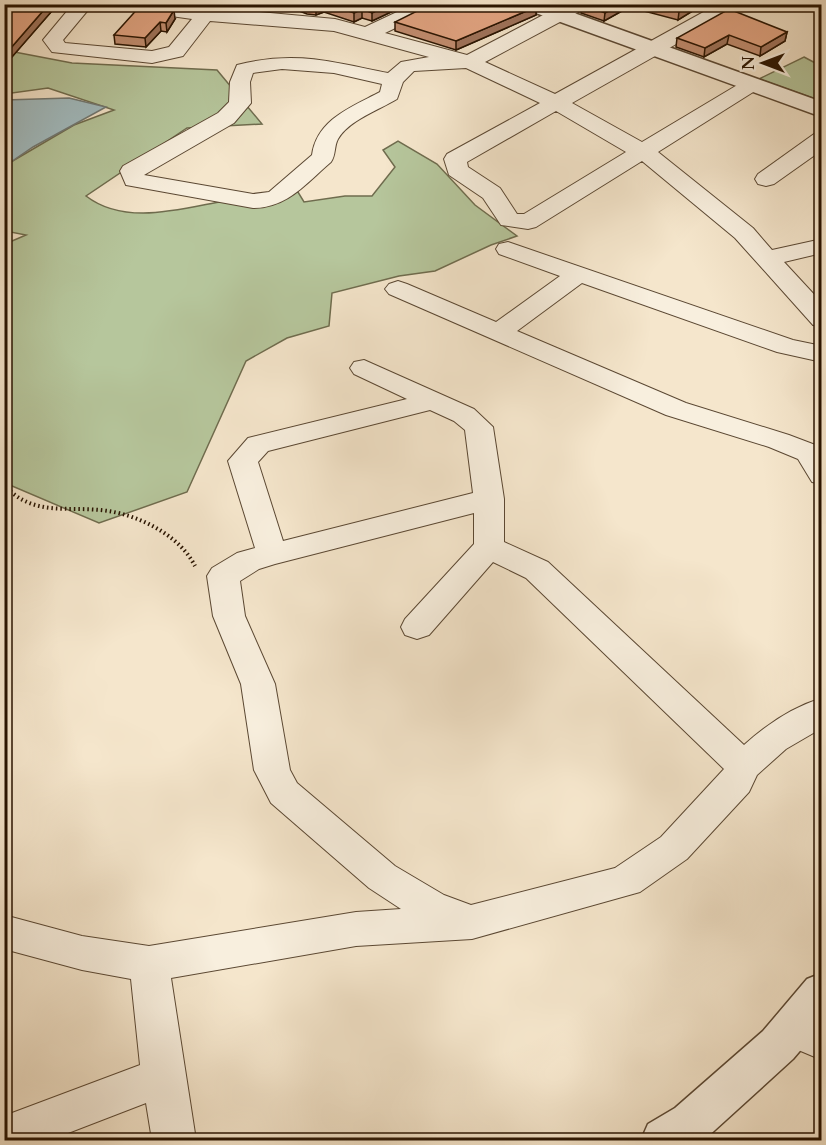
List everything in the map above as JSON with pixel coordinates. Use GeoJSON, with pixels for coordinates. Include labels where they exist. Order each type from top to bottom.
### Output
{"type":"FeatureCollection","features":[{"type":"Feature","properties":{"kind":"street"},"geometry":{"type":"LineString","coordinates":[[84,4],[53,40],[59,48],[152,57],[168,54],[176,52],[205,15]]}},
{"type":"Feature","properties":{"kind":"street"},"geometry":{"type":"LineString","coordinates":[[245,18],[276,4]]}},
{"type":"Feature","properties":{"kind":"street"},"geometry":{"type":"LineString","coordinates":[[367,34],[430,4]]}},
{"type":"Feature","properties":{"kind":"street"},"geometry":{"type":"LineString","coordinates":[[529,4],[822,110]]}},
{"type":"Feature","properties":{"kind":"street"},"geometry":{"type":"LineString","coordinates":[[393,80],[376,78],[348,69],[290,63],[258,65],[244,69],[240,82],[240,103],[226,118],[131,171],[134,180],[253,201],[278,197],[322,157],[325,141],[338,124],[390,95],[393,80],[408,66],[438,62],[469,62],[579,4]]}},
{"type":"Feature","properties":{"kind":"street"},"geometry":{"type":"LineString","coordinates":[[733,4],[455,159],[457,170],[492,193],[509,220],[528,222],[643,153],[751,84]]}},
{"type":"Feature","properties":{"kind":"street"},"geometry":{"type":"LineString","coordinates":[[133,5],[205,15],[335,25],[469,62],[557,103],[658,160],[744,233],[822,319]]}},
{"type":"Feature","properties":{"kind":"street"},"geometry":{"type":"LineString","coordinates":[[765,179],[822,139]]}},
{"type":"Feature","properties":{"kind":"street"},"geometry":{"type":"LineString","coordinates":[[768,258],[822,246]]}},
{"type":"Feature","properties":{"kind":"street"},"geometry":{"type":"LineString","coordinates":[[508,249],[786,346],[822,354]]}},
{"type":"Feature","properties":{"kind":"street"},"geometry":{"type":"LineString","coordinates":[[499,332],[579,274]]}},
{"type":"Feature","properties":{"kind":"street"},"geometry":{"type":"LineString","coordinates":[[398,289],[676,409],[779,441],[808,453],[822,475]]}},
{"type":"Feature","properties":{"kind":"street"},"geometry":{"type":"LineString","coordinates":[[364,368],[464,415],[479,427],[489,499],[489,547],[417,627]]}},
{"type":"Feature","properties":{"kind":"street"},"geometry":{"type":"LineString","coordinates":[[272,554],[243,461],[258,444],[432,401]]}},
{"type":"Feature","properties":{"kind":"street"},"geometry":{"type":"LineString","coordinates":[[472,922],[430,907],[382,877],[284,793],[272,770],[258,684],[229,616],[223,576],[249,561],[272,554],[489,499]]}},
{"type":"Feature","properties":{"kind":"street"},"geometry":{"type":"LineString","coordinates":[[489,547],[537,570],[744,766]]}},
{"type":"Feature","properties":{"kind":"street"},"geometry":{"type":"LineString","coordinates":[[4,932],[82,953],[149,964],[356,929],[472,922],[626,881],[674,848],[736,782],[744,766],[774,739],[822,711]]}},
{"type":"Feature","properties":{"kind":"street"},"geometry":{"type":"LineString","coordinates":[[149,964],[163,1077],[174,1140]]}},
{"type":"Feature","properties":{"kind":"street"},"geometry":{"type":"LineString","coordinates":[[664,1140],[691,1123],[778,1045],[807,1034],[822,992]]}},
{"type":"Feature","properties":{"kind":"street"},"geometry":{"type":"LineString","coordinates":[[4,1137],[163,1077]]}},
{"type":"Feature","properties":{"kind":"path"},"geometry":{"type":"LineString","coordinates":[[4,485],[10,494],[23,503],[49,508],[109,512],[146,524],[180,543],[190,555],[199,577]]}},
{"type":"Feature","properties":{"kind":"green space"},"geometry":{"type":"Polygon","coordinates":[[[4,50],[72,63],[217,70],[262,124],[187,128],[86,196],[101,205],[118,211],[153,213],[298,192],[304,202],[345,196],[372,196],[395,167],[383,150],[398,141],[437,164],[475,205],[517,236],[491,245],[435,271],[399,276],[332,293],[329,326],[287,338],[246,361],[187,492],[99,523],[5,483],[5,244],[26,235],[5,231],[4,166],[74,125],[114,110],[48,88],[5,94],[4,50]]]}},
{"type":"Feature","properties":{"kind":"green space"},"geometry":{"type":"Polygon","coordinates":[[[804,57],[821,66],[821,101],[759,79],[804,57]]]}},
{"type":"Feature","properties":{"kind":"water"},"geometry":{"type":"Polygon","coordinates":[[[69,98],[106,107],[33,147],[5,166],[5,100],[69,98]]]}},
{"type":"Feature","properties":{"kind":"building"},"geometry":{"type":"Polygon","coordinates":[[[13,4],[49,4],[10,49],[4,49],[4,22],[14,10],[10,9],[13,4]]]}},
{"type":"Feature","properties":{"kind":"building"},"geometry":{"type":"Polygon","coordinates":[[[328,4],[389,4],[372,13],[362,9],[354,13],[328,4]]]}},
{"type":"Feature","properties":{"kind":"building"},"geometry":{"type":"Polygon","coordinates":[[[431,4],[531,4],[536,7],[456,41],[395,22],[431,4]]]}},
{"type":"Feature","properties":{"kind":"building"},"geometry":{"type":"Polygon","coordinates":[[[582,4],[619,4],[605,13],[582,4]]]}},
{"type":"Feature","properties":{"kind":"building"},"geometry":{"type":"Polygon","coordinates":[[[653,4],[691,4],[679,12],[653,4]]]}},
{"type":"Feature","properties":{"kind":"building"},"geometry":{"type":"Polygon","coordinates":[[[141,5],[174,10],[166,23],[160,22],[145,38],[114,35],[141,5]]]}},
{"type":"Feature","properties":{"kind":"building"},"geometry":{"type":"Polygon","coordinates":[[[729,9],[787,32],[761,47],[729,35],[705,48],[677,38],[729,9]]]}}]}
